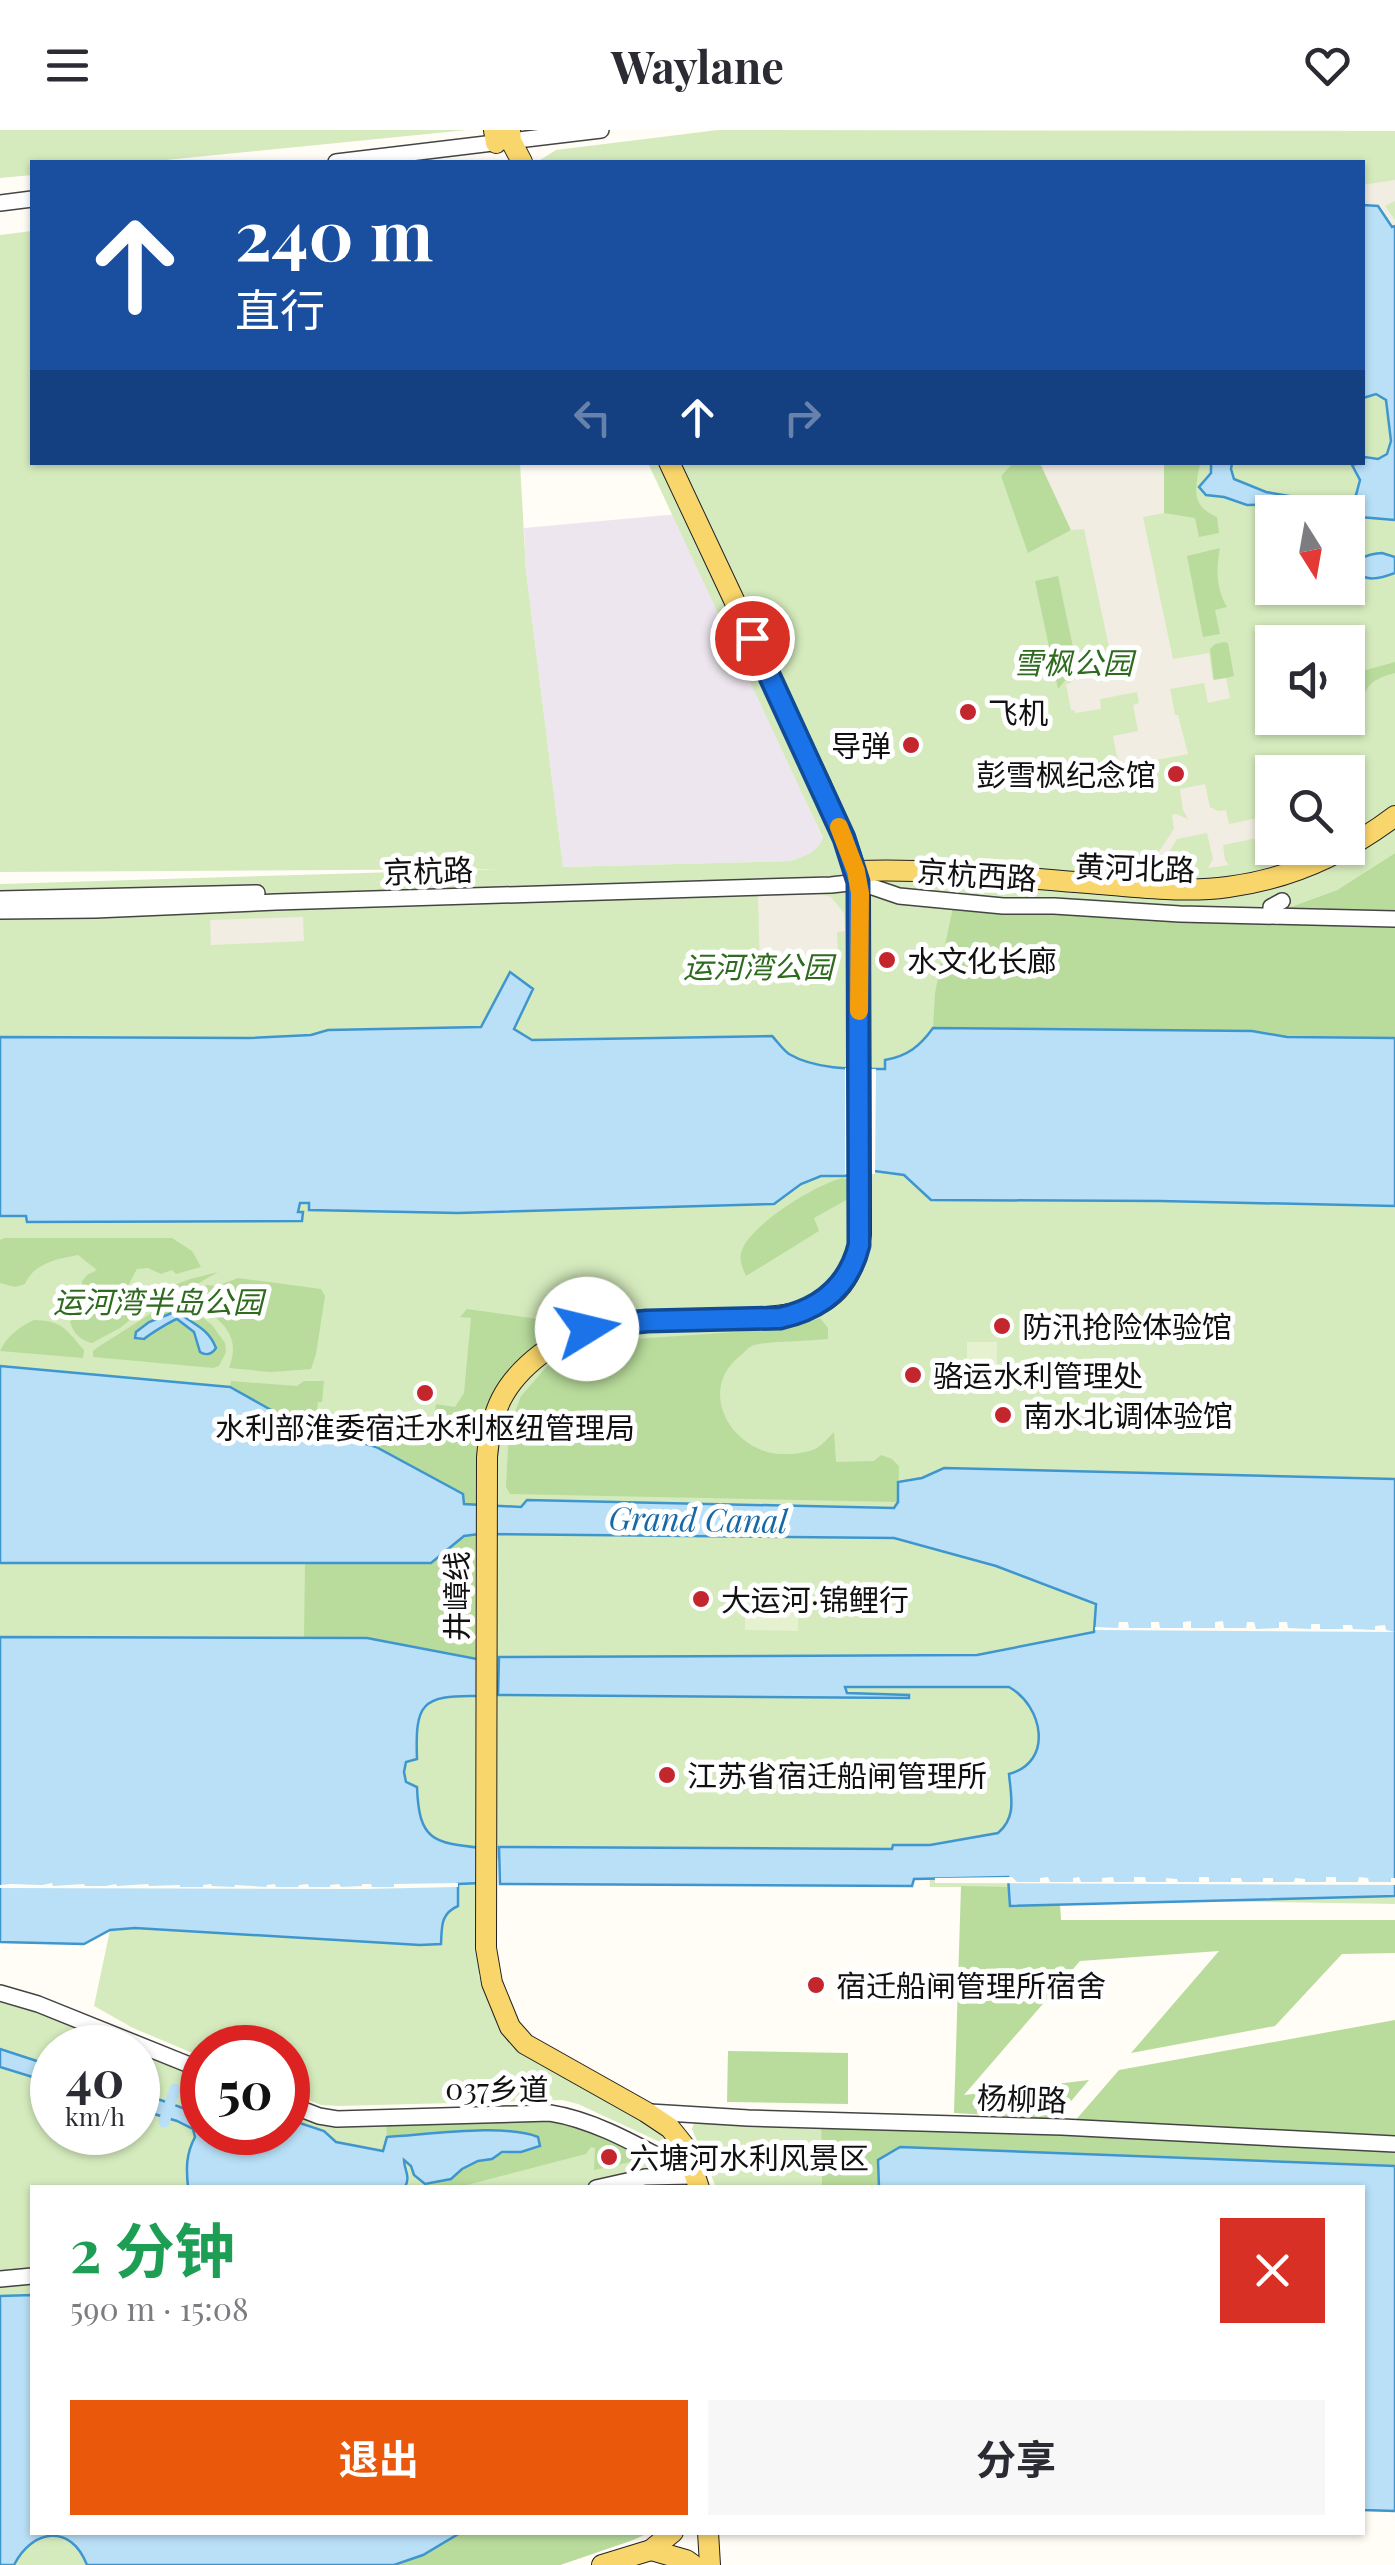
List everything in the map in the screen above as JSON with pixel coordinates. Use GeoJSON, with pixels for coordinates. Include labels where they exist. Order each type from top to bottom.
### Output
{"type":"FeatureCollection","features":[{"type":"Feature","properties":{"kind":"main road"},"geometry":{"type":"LineString","coordinates":[[503,136],[521,160]]}},
{"type":"Feature","properties":{"kind":"main road"},"geometry":{"type":"LineString","coordinates":[[670,465],[844,838],[857,876]]}},
{"type":"Feature","properties":{"kind":"main road","name":"黄河北路"},"geometry":{"type":"LineString","coordinates":[[857,876],[901,870],[1150,888],[1219,888],[1311,865],[1355,844],[1395,816]]}},
{"type":"Feature","properties":{"kind":"main road","name":"黄河北路"},"geometry":{"type":"LineString","coordinates":[[857,876],[1150,900],[1213,900],[1319,873],[1395,830]]}},
{"type":"Feature","properties":{"kind":"main road","name":"井嶂线"},"geometry":{"type":"LineString","coordinates":[[697,2182],[686,2148],[670,2128],[525,2044],[510,2026],[492,1982],[486,1927],[486,1457],[493,1416],[503,1394],[529,1363],[553,1345],[601,1326],[780,1318],[822,1302],[842,1284],[856,1256],[861,1234],[857,876]]}},
{"type":"Feature","properties":{"kind":"main road"},"geometry":{"type":"LineString","coordinates":[[602,2565],[651,2550],[669,2535]]}},
{"type":"Feature","properties":{"kind":"main road"},"geometry":{"type":"LineString","coordinates":[[708,2535],[710,2565]]}},
{"type":"Feature","properties":{"kind":"main road"},"geometry":{"type":"LineString","coordinates":[[651,2550],[693,2565]]}},
{"type":"Feature","properties":{"kind":"street"},"geometry":{"type":"LineString","coordinates":[[349,160],[503,136],[601,130]]}},
{"type":"Feature","properties":{"kind":"street"},"geometry":{"type":"LineString","coordinates":[[0,204],[30,200]]}},
{"type":"Feature","properties":{"kind":"street","name":"京杭路"},"geometry":{"type":"LineString","coordinates":[[0,899],[857,876]]}},
{"type":"Feature","properties":{"kind":"street","name":"京杭路"},"geometry":{"type":"LineString","coordinates":[[0,911],[813,886],[857,876]]}},
{"type":"Feature","properties":{"kind":"street","name":"京杭西路"},"geometry":{"type":"LineString","coordinates":[[857,876],[899,896],[1003,906],[1280,909],[1395,919]]}},
{"type":"Feature","properties":{"kind":"street"},"geometry":{"type":"LineString","coordinates":[[0,1993],[38,2004],[180,2061]]}},
{"type":"Feature","properties":{"kind":"street","name":"杨柳路"},"geometry":{"type":"LineString","coordinates":[[646,2112],[1395,2144]]}},
{"type":"Feature","properties":{"kind":"street","name":"037乡道"},"geometry":{"type":"LineString","coordinates":[[310,2113],[336,2119],[550,2113],[570,2116],[593,2124],[697,2182]]}},
{"type":"Feature","properties":{"kind":"street"},"geometry":{"type":"LineString","coordinates":[[607,2185],[645,2177],[697,2182]]}},
{"type":"Feature","properties":{"kind":"street"},"geometry":{"type":"LineString","coordinates":[[0,2278],[30,2276]]}},
{"type":"Feature","properties":{"kind":"shaded area"},"geometry":{"type":"Polygon","coordinates":[[[1395,180],[1395,201],[1385,206],[1395,226],[1392,228],[1379,206],[1365,205],[1365,185],[1395,180]]]}},
{"type":"Feature","properties":{"kind":"shaded area"},"geometry":{"type":"Polygon","coordinates":[[[1041,465],[1164,465],[1164,513],[1143,517],[1173,659],[1209,653],[1213,680],[1226,678],[1230,698],[1208,703],[1204,683],[1170,689],[1188,754],[1119,767],[1113,736],[1138,731],[1133,705],[1139,703],[1137,692],[1100,699],[1101,709],[1075,713],[1071,710],[1066,684],[1114,671],[1084,529],[1071,530],[1041,465]]]}},
{"type":"Feature","properties":{"kind":"shaded area"},"geometry":{"type":"Polygon","coordinates":[[[678,514],[823,839],[818,848],[790,861],[563,867],[524,528],[678,514]]]}},
{"type":"Feature","properties":{"kind":"shaded area"},"geometry":{"type":"Polygon","coordinates":[[[1205,784],[1210,807],[1226,810],[1229,824],[1255,819],[1255,838],[1223,845],[1229,865],[1208,868],[1213,859],[1207,833],[1177,839],[1160,866],[1150,865],[1174,829],[1172,815],[1188,819],[1180,789],[1205,784]]]}},
{"type":"Feature","properties":{"kind":"shaded area"},"geometry":{"type":"Polygon","coordinates":[[[758,896],[831,897],[844,913],[845,931],[837,932],[838,965],[760,968],[758,896]]]}},
{"type":"Feature","properties":{"kind":"shaded area"},"geometry":{"type":"Polygon","coordinates":[[[303,917],[304,941],[211,945],[210,920],[303,917]]]}},
{"type":"Feature","properties":{"kind":"green space"},"geometry":{"type":"Polygon","coordinates":[[[0,130],[467,130],[165,160],[30,160],[30,175],[0,178],[0,130]]]}},
{"type":"Feature","properties":{"kind":"green space"},"geometry":{"type":"Polygon","coordinates":[[[718,130],[1395,131],[1395,853],[1337,890],[1293,906],[1226,918],[1395,922],[1395,1904],[1200,1901],[1010,1906],[1009,1887],[930,1887],[929,1863],[0,1855],[0,884],[499,869],[0,872],[0,235],[30,231],[30,465],[520,465],[526,571],[563,867],[790,861],[813,851],[823,838],[649,465],[1365,465],[1365,160],[540,160],[556,150],[718,130]]]}},
{"type":"Feature","properties":{"kind":"green space"},"geometry":{"type":"Polygon","coordinates":[[[1011,465],[1041,465],[1071,530],[1028,553],[1001,476],[1011,465]]]}},
{"type":"Feature","properties":{"kind":"green space"},"geometry":{"type":"Polygon","coordinates":[[[1164,465],[1200,465],[1196,494],[1202,507],[1217,517],[1219,533],[1199,537],[1195,518],[1164,513],[1164,465]]]}},
{"type":"Feature","properties":{"kind":"green space"},"geometry":{"type":"Polygon","coordinates":[[[1220,548],[1218,579],[1227,607],[1215,610],[1220,634],[1203,637],[1187,556],[1220,548]]]}},
{"type":"Feature","properties":{"kind":"green space","name":"雪枫公园"},"geometry":{"type":"Polygon","coordinates":[[[1058,576],[1077,666],[1058,689],[1035,581],[1058,576]]]}},
{"type":"Feature","properties":{"kind":"green space"},"geometry":{"type":"Polygon","coordinates":[[[1228,643],[1234,676],[1214,681],[1210,649],[1228,643]]]}},
{"type":"Feature","properties":{"kind":"green space"},"geometry":{"type":"Polygon","coordinates":[[[1395,662],[1395,673],[1374,681],[1365,694],[1366,670],[1395,662]]]}},
{"type":"Feature","properties":{"kind":"green space"},"geometry":{"type":"Polygon","coordinates":[[[1395,853],[1395,1038],[1287,1037],[1252,1031],[933,1028],[935,993],[953,907],[1218,920],[1293,906],[1337,890],[1395,853]]]}},
{"type":"Feature","properties":{"kind":"green space"},"geometry":{"type":"Polygon","coordinates":[[[843,1178],[849,1180],[848,1199],[814,1218],[819,1231],[746,1276],[741,1253],[756,1231],[801,1197],[843,1178]]]}},
{"type":"Feature","properties":{"kind":"green space"},"geometry":{"type":"Polygon","coordinates":[[[172,1238],[192,1251],[201,1267],[176,1274],[172,1270],[161,1274],[148,1268],[137,1269],[120,1292],[92,1296],[83,1295],[82,1281],[97,1270],[78,1255],[47,1263],[34,1271],[25,1284],[15,1287],[0,1283],[0,1240],[172,1238]]]}},
{"type":"Feature","properties":{"kind":"green space","name":"运河湾半岛公园"},"geometry":{"type":"Polygon","coordinates":[[[218,1272],[186,1292],[142,1307],[141,1298],[218,1272]]]}},
{"type":"Feature","properties":{"kind":"green space"},"geometry":{"type":"Polygon","coordinates":[[[238,1278],[321,1289],[325,1296],[311,1369],[271,1372],[229,1368],[233,1344],[230,1335],[194,1299],[206,1285],[217,1286],[238,1278]]]}},
{"type":"Feature","properties":{"kind":"green space"},"geometry":{"type":"Polygon","coordinates":[[[128,1304],[137,1314],[92,1343],[79,1337],[71,1325],[70,1315],[105,1312],[128,1304]]]}},
{"type":"Feature","properties":{"kind":"green space"},"geometry":{"type":"Polygon","coordinates":[[[166,1304],[188,1306],[212,1325],[225,1343],[226,1352],[219,1366],[93,1357],[98,1347],[166,1304]]]}},
{"type":"Feature","properties":{"kind":"green space"},"geometry":{"type":"Polygon","coordinates":[[[467,1309],[559,1322],[509,1371],[489,1400],[481,1434],[480,1505],[464,1504],[376,1447],[289,1420],[230,1387],[231,1381],[297,1386],[304,1381],[324,1381],[317,1428],[432,1441],[436,1404],[455,1407],[464,1393],[471,1318],[460,1317],[467,1309]]]}},
{"type":"Feature","properties":{"kind":"green space"},"geometry":{"type":"Polygon","coordinates":[[[820,1318],[828,1328],[828,1339],[758,1344],[740,1356],[727,1371],[721,1387],[721,1404],[727,1420],[751,1445],[768,1452],[810,1451],[834,1432],[836,1462],[874,1461],[881,1455],[892,1459],[899,1466],[898,1502],[510,1494],[506,1487],[509,1428],[521,1396],[550,1363],[594,1344],[792,1328],[820,1318]]]}},
{"type":"Feature","properties":{"kind":"green space"},"geometry":{"type":"Polygon","coordinates":[[[34,1320],[63,1328],[84,1350],[83,1358],[0,1351],[14,1332],[34,1320]]]}},
{"type":"Feature","properties":{"kind":"green space"},"geometry":{"type":"Polygon","coordinates":[[[967,1342],[997,1342],[997,1390],[967,1390],[967,1342]]]}},
{"type":"Feature","properties":{"kind":"green space"},"geometry":{"type":"Polygon","coordinates":[[[479,1534],[477,1659],[367,1638],[304,1637],[305,1563],[431,1563],[464,1536],[479,1534]]]}},
{"type":"Feature","properties":{"kind":"green space"},"geometry":{"type":"Polygon","coordinates":[[[745,1594],[798,1595],[798,1631],[745,1630],[745,1594]]]}},
{"type":"Feature","properties":{"kind":"green space"},"geometry":{"type":"Polygon","coordinates":[[[458,1883],[481,1883],[482,1973],[478,1974],[501,2021],[662,2128],[670,2143],[562,2100],[321,2105],[310,2101],[310,2025],[180,2025],[180,2048],[160,2039],[160,2025],[128,2025],[94,2006],[110,1930],[135,1928],[420,1945],[434,1931],[458,1883]]]}},
{"type":"Feature","properties":{"kind":"green space"},"geometry":{"type":"Polygon","coordinates":[[[961,1886],[1009,1887],[1011,1905],[1060,1904],[1061,1920],[1395,1920],[1395,1953],[1342,1954],[1275,2026],[1131,2053],[1219,1951],[1080,1961],[964,2095],[1089,2080],[1056,2119],[954,2113],[961,1886]]]}},
{"type":"Feature","properties":{"kind":"green space"},"geometry":{"type":"Polygon","coordinates":[[[0,1989],[97,2025],[30,2025],[30,2155],[160,2155],[160,2048],[180,2056],[180,2155],[310,2155],[310,2107],[336,2111],[545,2105],[572,2110],[675,2156],[689,2185],[30,2185],[30,2535],[644,2535],[560,2565],[0,2565],[0,1989]]]}},
{"type":"Feature","properties":{"kind":"green space"},"geometry":{"type":"Polygon","coordinates":[[[1395,2020],[1395,2138],[1074,2122],[1119,2070],[1395,2020]]]}},
{"type":"Feature","properties":{"kind":"green space"},"geometry":{"type":"Polygon","coordinates":[[[728,2051],[848,2053],[848,2104],[727,2102],[728,2051]]]}},
{"type":"Feature","properties":{"kind":"green space"},"geometry":{"type":"Polygon","coordinates":[[[557,2119],[606,2136],[649,2158],[594,2170],[595,2148],[591,2147],[586,2154],[467,2185],[426,2185],[447,2180],[484,2159],[521,2152],[505,2130],[387,2137],[386,2122],[557,2119]]]}},
{"type":"Feature","properties":{"kind":"green space"},"geometry":{"type":"Polygon","coordinates":[[[699,2120],[821,2124],[822,2185],[715,2185],[692,2129],[699,2120]]]}},
{"type":"Feature","properties":{"kind":"green space"},"geometry":{"type":"Polygon","coordinates":[[[821,2124],[1395,2150],[1395,2166],[900,2147],[879,2160],[879,2185],[822,2185],[821,2124]]]}},
{"type":"Feature","properties":{"kind":"green space"},"geometry":{"type":"Polygon","coordinates":[[[457,2535],[644,2535],[560,2565],[394,2565],[423,2555],[457,2535]]]}},
{"type":"Feature","properties":{"kind":"water"},"geometry":{"type":"Polygon","coordinates":[[[1365,205],[1378,206],[1395,226],[1395,520],[1365,517],[1365,495],[1356,495],[1360,480],[1352,465],[1365,465],[1365,457],[1378,459],[1387,454],[1391,441],[1386,400],[1376,394],[1365,397],[1365,205]]]}},
{"type":"Feature","properties":{"kind":"water"},"geometry":{"type":"Polygon","coordinates":[[[1211,465],[1232,465],[1234,479],[1284,495],[1255,495],[1255,505],[1247,505],[1206,495],[1199,487],[1211,473],[1211,465]]]}},
{"type":"Feature","properties":{"kind":"water"},"geometry":{"type":"Polygon","coordinates":[[[1365,557],[1395,557],[1395,573],[1365,576],[1365,557]]]}},
{"type":"Feature","properties":{"kind":"water"},"geometry":{"type":"Polygon","coordinates":[[[510,972],[533,989],[514,1029],[532,1040],[772,1036],[800,1059],[849,1068],[885,1069],[885,1060],[913,1049],[933,1028],[1252,1031],[1287,1037],[1395,1038],[1395,1206],[931,1200],[904,1175],[867,1170],[845,1176],[821,1176],[801,1184],[774,1204],[458,1213],[309,1210],[309,1203],[300,1203],[302,1221],[27,1222],[26,1216],[0,1216],[0,1037],[249,1038],[311,1035],[328,1030],[481,1027],[510,972]]]}},
{"type":"Feature","properties":{"kind":"water"},"geometry":{"type":"Polygon","coordinates":[[[177,1311],[209,1335],[216,1348],[213,1352],[200,1352],[194,1332],[177,1319],[144,1339],[135,1338],[136,1332],[149,1322],[177,1311]]]}},
{"type":"Feature","properties":{"kind":"water","name":"Grand Canal"},"geometry":{"type":"Polygon","coordinates":[[[0,1366],[230,1387],[289,1420],[376,1447],[463,1494],[464,1504],[521,1507],[527,1500],[894,1508],[898,1502],[898,1482],[922,1478],[944,1468],[1395,1479],[1395,1896],[1010,1906],[1008,1877],[914,1879],[912,1886],[500,1884],[499,1847],[892,1849],[893,1845],[930,1845],[998,1833],[1010,1813],[1009,1774],[1033,1758],[1039,1733],[1030,1707],[1009,1687],[845,1687],[847,1693],[909,1698],[498,1695],[499,1657],[977,1655],[1094,1632],[1096,1604],[996,1566],[894,1538],[479,1534],[464,1536],[431,1563],[0,1563],[0,1366]]]}},
{"type":"Feature","properties":{"kind":"water"},"geometry":{"type":"Polygon","coordinates":[[[0,1637],[367,1638],[477,1659],[477,1696],[444,1698],[425,1707],[418,1726],[417,1759],[406,1762],[404,1772],[406,1782],[417,1787],[421,1818],[432,1836],[451,1844],[482,1848],[481,1883],[458,1884],[458,1906],[445,1917],[441,1944],[135,1928],[110,1930],[84,1944],[0,1942],[0,1637]]]}},
{"type":"Feature","properties":{"kind":"water"},"geometry":{"type":"Polygon","coordinates":[[[0,2049],[30,2059],[30,2076],[0,2067],[0,2049]]]}},
{"type":"Feature","properties":{"kind":"water"},"geometry":{"type":"Polygon","coordinates":[[[160,2100],[180,2107],[180,2122],[160,2116],[160,2100]]]}},
{"type":"Feature","properties":{"kind":"water"},"geometry":{"type":"Polygon","coordinates":[[[310,2126],[324,2131],[336,2142],[383,2151],[387,2137],[464,2131],[524,2133],[538,2137],[540,2146],[502,2152],[462,2169],[451,2179],[425,2184],[404,2160],[406,2185],[188,2185],[188,2155],[310,2155],[310,2126]]]}},
{"type":"Feature","properties":{"kind":"water"},"geometry":{"type":"Polygon","coordinates":[[[900,2147],[1395,2166],[1395,2511],[1365,2510],[1365,2185],[879,2185],[878,2160],[900,2147]]]}},
{"type":"Feature","properties":{"kind":"water"},"geometry":{"type":"Polygon","coordinates":[[[30,2295],[30,2535],[457,2535],[423,2555],[394,2565],[87,2565],[71,2542],[51,2536],[31,2544],[14,2565],[0,2565],[0,2296],[30,2295]]]}},
{"type":"Feature","properties":{"kind":"pier"},"geometry":{"type":"Polygon","coordinates":[[[845,1068],[876,1069],[875,1174],[845,1174],[845,1068]]]}},
{"type":"Feature","properties":{"kind":"pier"},"geometry":{"type":"Polygon","coordinates":[[[1191,1621],[1191,1628],[1215,1628],[1215,1622],[1223,1621],[1224,1628],[1246,1628],[1247,1622],[1254,1622],[1256,1629],[1279,1628],[1279,1622],[1287,1622],[1288,1628],[1311,1629],[1311,1624],[1320,1624],[1320,1629],[1352,1625],[1353,1629],[1375,1630],[1375,1626],[1385,1625],[1386,1630],[1395,1632],[1095,1630],[1118,1628],[1119,1622],[1128,1622],[1129,1628],[1151,1628],[1151,1622],[1159,1622],[1160,1628],[1183,1628],[1183,1622],[1191,1621]]]}},
{"type":"Feature","properties":{"kind":"pier"},"geometry":{"type":"Polygon","coordinates":[[[1012,1877],[1017,1882],[1040,1882],[1040,1878],[1048,1877],[1050,1882],[1073,1882],[1073,1878],[1079,1877],[1081,1882],[1102,1882],[1102,1878],[1113,1877],[1114,1882],[1134,1882],[1134,1877],[1145,1877],[1146,1882],[1166,1882],[1166,1878],[1199,1882],[1199,1877],[1209,1877],[1209,1882],[1241,1878],[1242,1882],[1263,1882],[1263,1878],[1273,1878],[1273,1882],[1294,1882],[1295,1878],[1326,1882],[1326,1877],[1336,1877],[1336,1882],[1358,1882],[1359,1877],[1368,1878],[1369,1882],[1391,1882],[1395,1878],[1395,1885],[935,1883],[935,1878],[1012,1877]]]}},
{"type":"Feature","properties":{"kind":"pier"},"geometry":{"type":"Polygon","coordinates":[[[52,1883],[394,1887],[458,1883],[458,1887],[0,1888],[52,1883]]]}},
{"type":"Feature","properties":{"kind":"waterway"},"geometry":{"type":"LineString","coordinates":[[164,2122],[175,2089]]}},
{"type":"Feature","properties":{"kind":"slow traffic"},"geometry":{"type":"LineString","coordinates":[[839,827],[860,893],[859,1011]]}},
{"type":"Feature","properties":{"kind":"place","name":"飞机"},"geometry":{"type":"Point","coordinates":[968,712]}},
{"type":"Feature","properties":{"kind":"place","name":"导弹"},"geometry":{"type":"Point","coordinates":[911,745]}},
{"type":"Feature","properties":{"kind":"place","name":"彭雪枫纪念馆"},"geometry":{"type":"Point","coordinates":[1176,774]}},
{"type":"Feature","properties":{"kind":"place","name":"水文化长廊"},"geometry":{"type":"Point","coordinates":[887,960]}},
{"type":"Feature","properties":{"kind":"place","name":"防汛抢险体验馆"},"geometry":{"type":"Point","coordinates":[1002,1326]}},
{"type":"Feature","properties":{"kind":"place","name":"骆运水利管理处"},"geometry":{"type":"Point","coordinates":[913,1375]}},
{"type":"Feature","properties":{"kind":"place","name":"水利部淮委宿迁水利枢纽管理局"},"geometry":{"type":"Point","coordinates":[425,1393]}},
{"type":"Feature","properties":{"kind":"place","name":"南水北调体验馆"},"geometry":{"type":"Point","coordinates":[1003,1415]}},
{"type":"Feature","properties":{"kind":"place","name":"大运河·锦鲤行"},"geometry":{"type":"Point","coordinates":[701,1599]}},
{"type":"Feature","properties":{"kind":"place","name":"江苏省宿迁船闸管理所"},"geometry":{"type":"Point","coordinates":[667,1775]}},
{"type":"Feature","properties":{"kind":"place","name":"宿迁船闸管理所宿舍"},"geometry":{"type":"Point","coordinates":[816,1985]}},
{"type":"Feature","properties":{"kind":"place","name":"六塘河水利风景区"},"geometry":{"type":"Point","coordinates":[609,2157]}},
{"type":"Feature","properties":{"kind":"route"},"geometry":{"type":"LineString","coordinates":[[587,1329],[647,1321],[780,1318],[797,1314],[822,1302],[842,1284],[859,1245],[858,882],[844,838],[752,638]]}},
{"type":"Feature","properties":{"kind":"park label","name":"运河湾公园"},"geometry":{"type":"Point","coordinates":[758,966]}}]}
